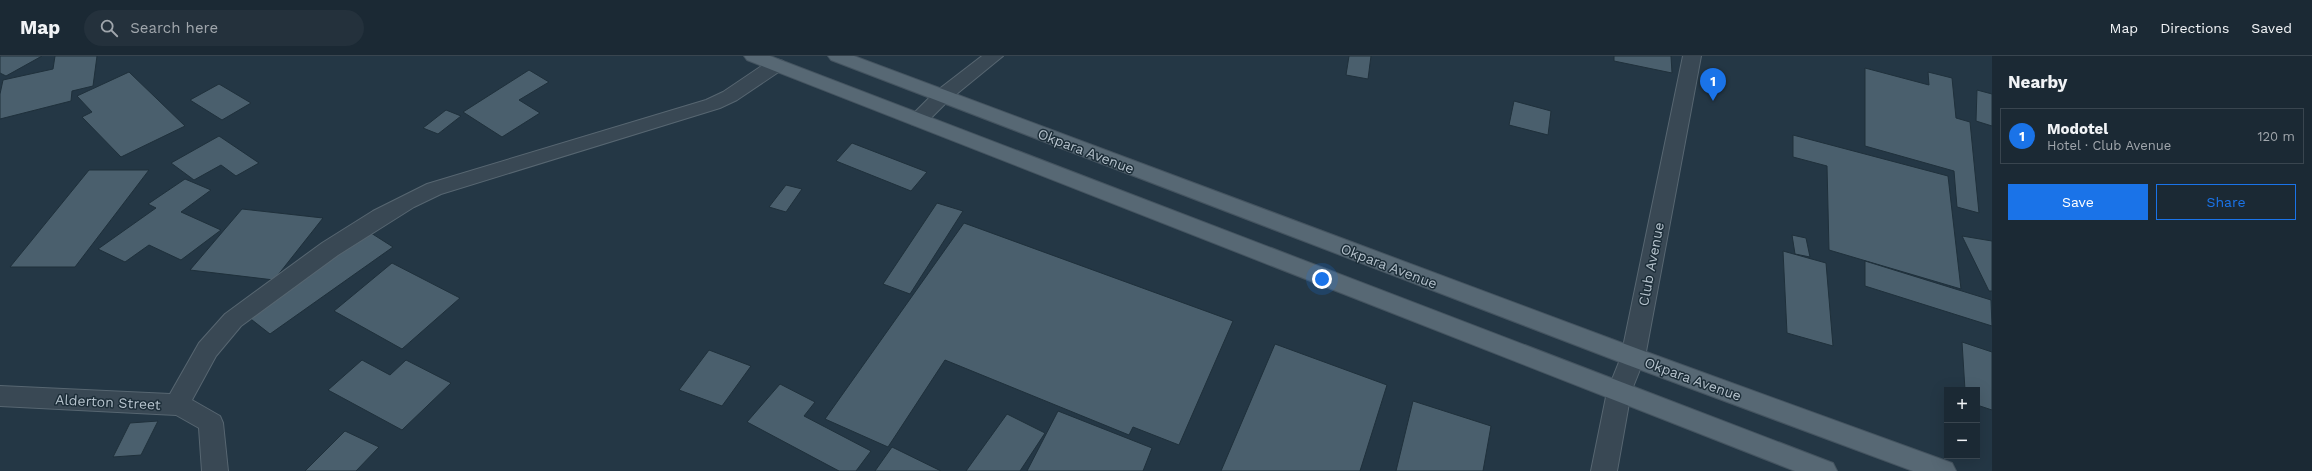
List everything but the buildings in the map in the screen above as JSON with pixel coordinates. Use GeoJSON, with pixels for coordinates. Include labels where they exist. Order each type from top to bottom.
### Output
{"type":"FeatureCollection","features":[{"type":"Feature","properties":{"kind":"main road"},"geometry":{"type":"LineString","coordinates":[[753,56],[1824,471]]}},
{"type":"Feature","properties":{"kind":"main road","name":"Okpara Avenue"},"geometry":{"type":"LineString","coordinates":[[838,56],[1633,357],[1943,471]]}},
{"type":"Feature","properties":{"kind":"street"},"geometry":{"type":"LineString","coordinates":[[918,120],[941,96],[994,56]]}},
{"type":"Feature","properties":{"kind":"street","name":"Club Avenue"},"geometry":{"type":"LineString","coordinates":[[1604,471],[1619,392],[1633,357],[1692,56]]}},
{"type":"Feature","properties":{"kind":"street"},"geometry":{"type":"LineString","coordinates":[[177,405],[201,357],[222,331],[346,236],[380,216],[434,188],[713,104],[730,96],[776,65]]}},
{"type":"Feature","properties":{"kind":"street","name":"Alderton Street"},"geometry":{"type":"LineString","coordinates":[[0,396],[177,405],[201,415],[211,423],[215,471]]}},
{"type":"Feature","properties":{"kind":"place","name":"Modotel"},"geometry":{"type":"Point","coordinates":[1713,101]}}]}
